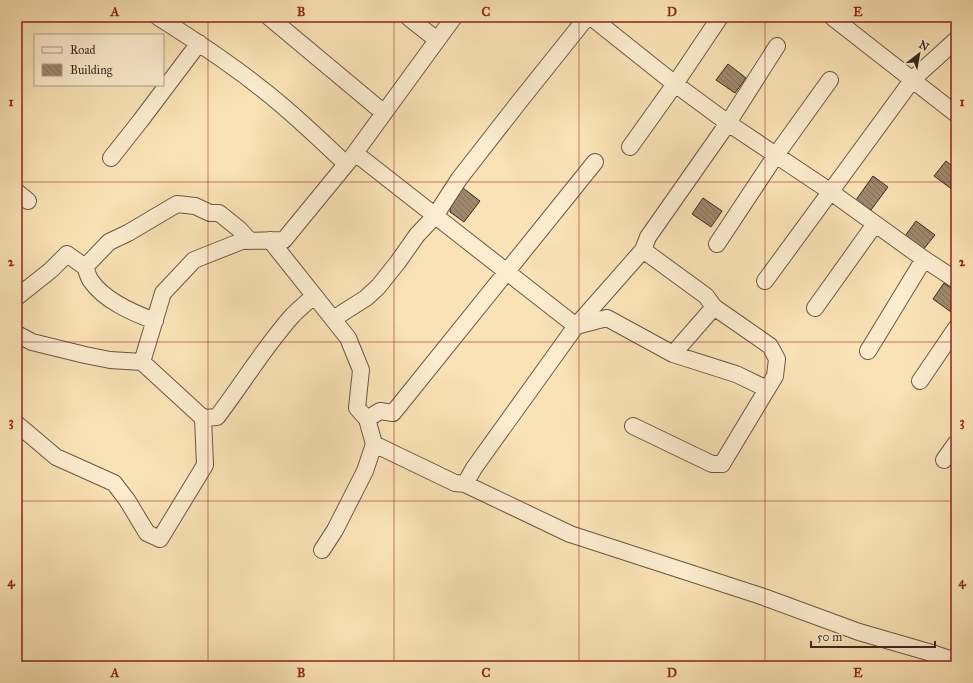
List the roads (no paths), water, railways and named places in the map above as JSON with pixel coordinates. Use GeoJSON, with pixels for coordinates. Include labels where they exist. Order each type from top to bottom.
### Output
{"type":"FeatureCollection","features":[{"type":"Feature","properties":{"kind":"street"},"geometry":{"type":"LineString","coordinates":[[158,17],[198,43],[351,158],[435,216],[576,326]]}},
{"type":"Feature","properties":{"kind":"street"},"geometry":{"type":"LineString","coordinates":[[269,17],[384,113]]}},
{"type":"Feature","properties":{"kind":"street"},"geometry":{"type":"LineString","coordinates":[[408,17],[437,40]]}},
{"type":"Feature","properties":{"kind":"street"},"geometry":{"type":"LineString","coordinates":[[142,362],[163,293],[194,260],[242,241],[284,240],[351,158],[454,17]]}},
{"type":"Feature","properties":{"kind":"street"},"geometry":{"type":"LineString","coordinates":[[333,319],[366,298],[378,287],[417,235],[435,216],[459,179],[587,17]]}},
{"type":"Feature","properties":{"kind":"street"},"geometry":{"type":"LineString","coordinates":[[590,17],[675,84],[728,123],[831,192],[924,259],[956,280]]}},
{"type":"Feature","properties":{"kind":"street"},"geometry":{"type":"LineString","coordinates":[[630,148],[720,17]]}},
{"type":"Feature","properties":{"kind":"street"},"geometry":{"type":"LineString","coordinates":[[832,17],[956,114]]}},
{"type":"Feature","properties":{"kind":"street"},"geometry":{"type":"LineString","coordinates":[[765,281],[913,79],[956,40]]}},
{"type":"Feature","properties":{"kind":"street"},"geometry":{"type":"LineString","coordinates":[[110,158],[141,120],[198,43]]}},
{"type":"Feature","properties":{"kind":"street"},"geometry":{"type":"LineString","coordinates":[[465,484],[474,468],[576,326],[643,250],[648,237],[728,123],[777,46]]}},
{"type":"Feature","properties":{"kind":"street"},"geometry":{"type":"LineString","coordinates":[[717,244],[776,155],[830,80]]}},
{"type":"Feature","properties":{"kind":"street"},"geometry":{"type":"LineString","coordinates":[[367,419],[380,411],[393,413],[595,162]]}},
{"type":"Feature","properties":{"kind":"street"},"geometry":{"type":"LineString","coordinates":[[85,267],[109,242],[128,233],[177,204],[195,206],[210,213],[219,213],[239,229],[250,241]]}},
{"type":"Feature","properties":{"kind":"street"},"geometry":{"type":"LineString","coordinates":[[815,308],[875,224]]}},
{"type":"Feature","properties":{"kind":"street"},"geometry":{"type":"LineString","coordinates":[[270,240],[348,338],[361,370],[357,408],[367,419],[374,444],[365,471],[335,530],[322,550]]}},
{"type":"Feature","properties":{"kind":"street"},"geometry":{"type":"LineString","coordinates":[[633,426],[712,464],[722,464],[775,376],[777,359],[770,346],[714,308],[706,296],[643,250]]}},
{"type":"Feature","properties":{"kind":"street"},"geometry":{"type":"LineString","coordinates":[[17,297],[51,270],[68,254],[85,267],[90,281],[104,295],[118,304],[155,321]]}},
{"type":"Feature","properties":{"kind":"street"},"geometry":{"type":"LineString","coordinates":[[868,351],[924,259]]}},
{"type":"Feature","properties":{"kind":"street"},"geometry":{"type":"LineString","coordinates":[[203,418],[217,417],[268,345],[294,314],[314,296]]}},
{"type":"Feature","properties":{"kind":"street"},"geometry":{"type":"LineString","coordinates":[[673,354],[714,308]]}},
{"type":"Feature","properties":{"kind":"street"},"geometry":{"type":"LineString","coordinates":[[576,326],[607,318],[673,354],[736,374],[767,389]]}},
{"type":"Feature","properties":{"kind":"street"},"geometry":{"type":"LineString","coordinates":[[920,381],[956,328]]}},
{"type":"Feature","properties":{"kind":"street"},"geometry":{"type":"LineString","coordinates":[[17,334],[32,342],[85,355],[110,360],[142,362],[203,418],[205,465],[160,539],[147,533],[127,500],[114,483],[56,457],[17,424]]}},
{"type":"Feature","properties":{"kind":"street"},"geometry":{"type":"LineString","coordinates":[[944,460],[956,443]]}},
{"type":"Feature","properties":{"kind":"street"},"geometry":{"type":"LineString","coordinates":[[374,444],[455,483],[465,484],[570,534],[761,596],[859,632],[956,661]]}}]}
